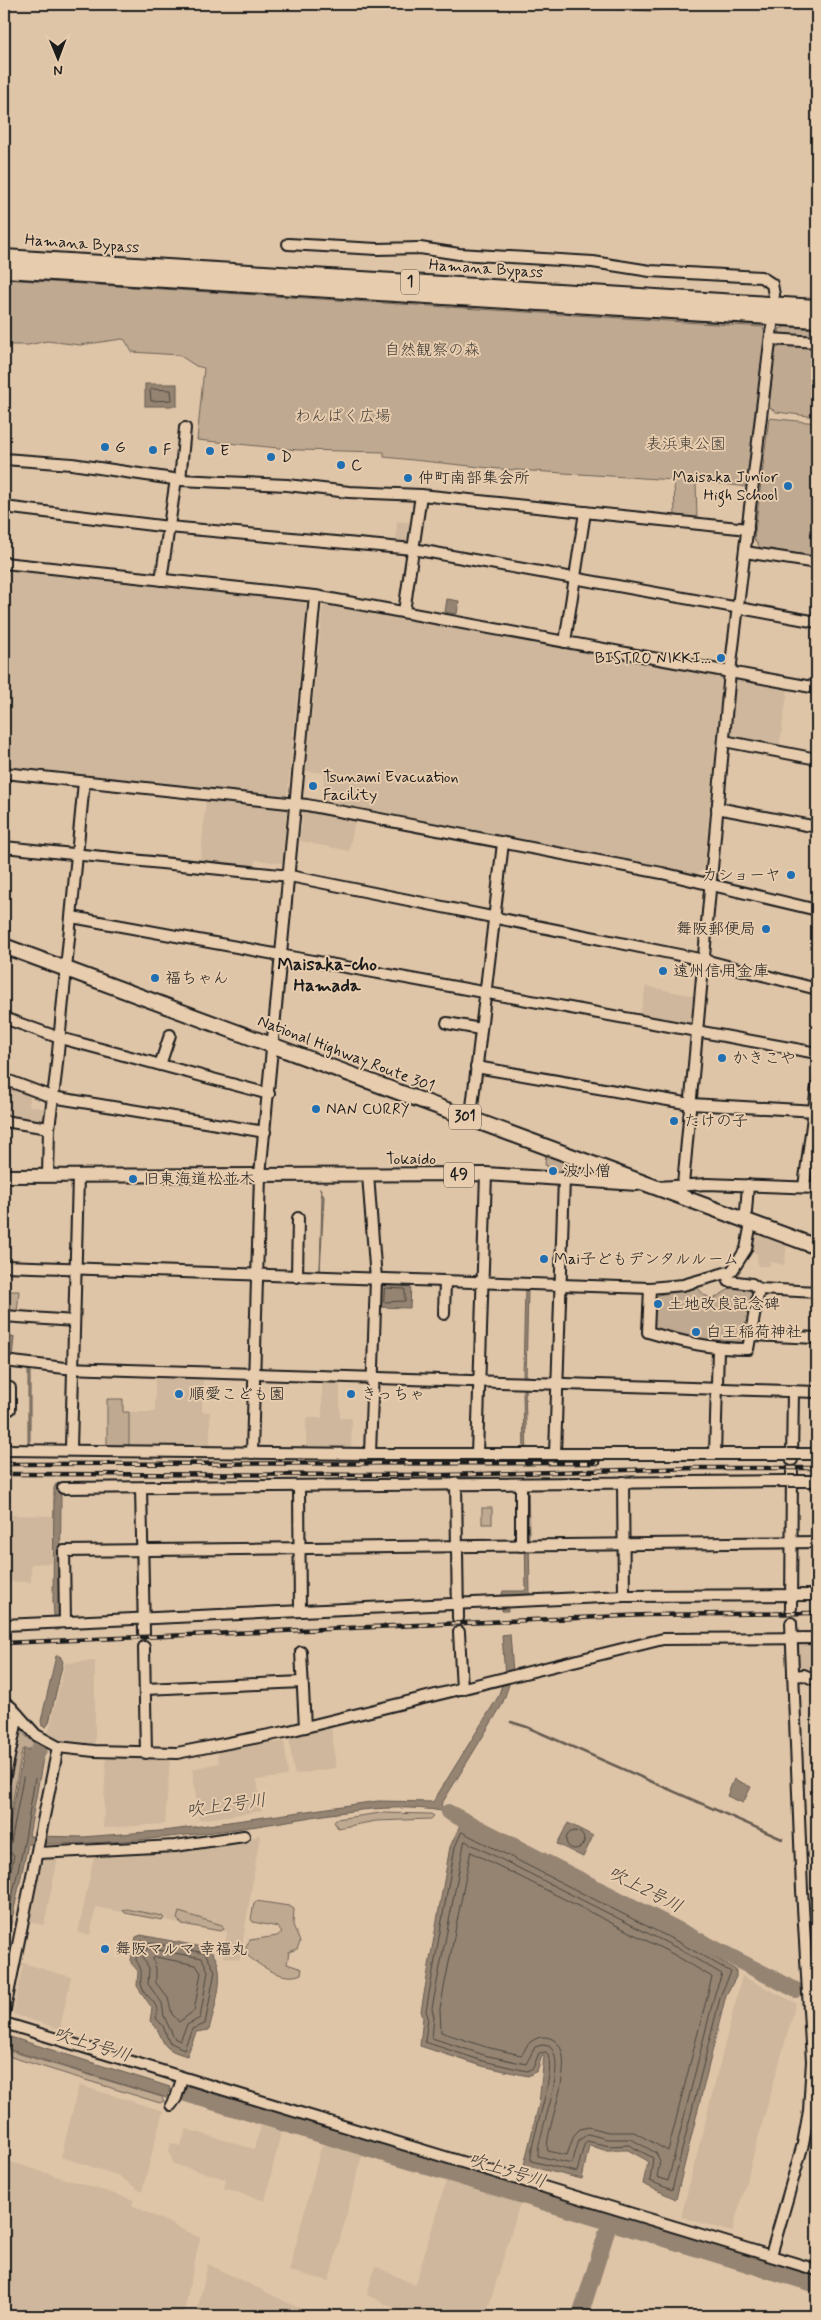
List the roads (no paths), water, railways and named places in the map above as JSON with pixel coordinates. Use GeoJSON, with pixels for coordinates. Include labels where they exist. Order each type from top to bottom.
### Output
{"type":"FeatureCollection","features":[{"type":"Feature","properties":{"kind":"highway","name":"Hamana Bypass"},"geometry":{"type":"LineString","coordinates":[[4,256],[817,307]]}},
{"type":"Feature","properties":{"kind":"highway","name":"Hamana Bypass"},"geometry":{"type":"LineString","coordinates":[[4,270],[817,320]]}},
{"type":"Feature","properties":{"kind":"highway","name":"National Highway Route 301"},"geometry":{"type":"LineString","coordinates":[[4,946],[657,1187],[681,1190],[817,1247]]}},
{"type":"Feature","properties":{"kind":"main road","name":"Tokaido"},"geometry":{"type":"LineString","coordinates":[[4,1176],[486,1174],[564,1178],[657,1187]]}},
{"type":"Feature","properties":{"kind":"street"},"geometry":{"type":"LineString","coordinates":[[288,244],[377,249],[426,248],[459,254],[593,262],[650,271],[761,277],[772,284],[774,296]]}},
{"type":"Feature","properties":{"kind":"street"},"geometry":{"type":"LineString","coordinates":[[772,326],[730,672],[681,1190],[748,1185],[817,1188]]}},
{"type":"Feature","properties":{"kind":"street"},"geometry":{"type":"LineString","coordinates":[[771,340],[817,342]]}},
{"type":"Feature","properties":{"kind":"street"},"geometry":{"type":"LineString","coordinates":[[161,580],[185,428]]}},
{"type":"Feature","properties":{"kind":"street"},"geometry":{"type":"LineString","coordinates":[[4,459],[72,464],[178,479],[421,495],[748,529]]}},
{"type":"Feature","properties":{"kind":"street"},"geometry":{"type":"LineString","coordinates":[[404,612],[421,495]]}},
{"type":"Feature","properties":{"kind":"street"},"geometry":{"type":"LineString","coordinates":[[4,508],[169,527],[413,549],[817,622]]}},
{"type":"Feature","properties":{"kind":"street"},"geometry":{"type":"LineString","coordinates":[[565,642],[585,512]]}},
{"type":"Feature","properties":{"kind":"street"},"geometry":{"type":"LineString","coordinates":[[745,552],[817,563]]}},
{"type":"Feature","properties":{"kind":"street"},"geometry":{"type":"LineString","coordinates":[[4,563],[315,596],[817,688]]}},
{"type":"Feature","properties":{"kind":"street"},"geometry":{"type":"LineString","coordinates":[[252,1453],[260,1175],[274,1046],[290,876],[294,804],[315,596]]}},
{"type":"Feature","properties":{"kind":"street"},"geometry":{"type":"LineString","coordinates":[[724,741],[817,760]]}},
{"type":"Feature","properties":{"kind":"street"},"geometry":{"type":"LineString","coordinates":[[4,773],[294,804],[503,843],[710,885],[817,910]]}},
{"type":"Feature","properties":{"kind":"street"},"geometry":{"type":"LineString","coordinates":[[48,1176],[49,1128],[67,969],[84,782]]}},
{"type":"Feature","properties":{"kind":"street"},"geometry":{"type":"LineString","coordinates":[[718,808],[817,827]]}},
{"type":"Feature","properties":{"kind":"street"},"geometry":{"type":"LineString","coordinates":[[468,1118],[472,1107],[503,843]]}},
{"type":"Feature","properties":{"kind":"street"},"geometry":{"type":"LineString","coordinates":[[4,847],[290,876],[704,960],[817,989]]}},
{"type":"Feature","properties":{"kind":"street"},"geometry":{"type":"LineString","coordinates":[[72,916],[817,1053]]}},
{"type":"Feature","properties":{"kind":"street"},"geometry":{"type":"LineString","coordinates":[[4,1018],[60,1038],[268,1094]]}},
{"type":"Feature","properties":{"kind":"street"},"geometry":{"type":"LineString","coordinates":[[447,1023],[480,1029]]}},
{"type":"Feature","properties":{"kind":"street"},"geometry":{"type":"LineString","coordinates":[[160,1065],[170,1035]]}},
{"type":"Feature","properties":{"kind":"street"},"geometry":{"type":"LineString","coordinates":[[476,1067],[690,1104],[816,1111]]}},
{"type":"Feature","properties":{"kind":"street"},"geometry":{"type":"LineString","coordinates":[[4,1079],[52,1097],[264,1132]]}},
{"type":"Feature","properties":{"kind":"street"},"geometry":{"type":"LineString","coordinates":[[804,1187],[816,1111],[817,1086]]}},
{"type":"Feature","properties":{"kind":"street"},"geometry":{"type":"LineString","coordinates":[[4,1121],[49,1128]]}},
{"type":"Feature","properties":{"kind":"street"},"geometry":{"type":"LineString","coordinates":[[477,1454],[486,1174]]}},
{"type":"Feature","properties":{"kind":"street"},"geometry":{"type":"LineString","coordinates":[[368,1175],[376,1278],[370,1454]]}},
{"type":"Feature","properties":{"kind":"street"},"geometry":{"type":"LineString","coordinates":[[71,1450],[78,1176]]}},
{"type":"Feature","properties":{"kind":"street"},"geometry":{"type":"LineString","coordinates":[[555,1454],[564,1178]]}},
{"type":"Feature","properties":{"kind":"street"},"geometry":{"type":"LineString","coordinates":[[4,1266],[560,1286],[650,1288],[673,1286],[727,1274],[734,1269],[746,1249],[749,1218],[748,1185]]}},
{"type":"Feature","properties":{"kind":"street"},"geometry":{"type":"LineString","coordinates":[[297,1277],[298,1218]]}},
{"type":"Feature","properties":{"kind":"street"},"geometry":{"type":"LineString","coordinates":[[727,1274],[729,1281],[752,1284],[759,1289],[817,1292]]}},
{"type":"Feature","properties":{"kind":"street"},"geometry":{"type":"LineString","coordinates":[[444,1314],[445,1281]]}},
{"type":"Feature","properties":{"kind":"street"},"geometry":{"type":"LineString","coordinates":[[650,1288],[648,1332],[689,1344],[718,1349],[748,1349],[759,1289]]}},
{"type":"Feature","properties":{"kind":"street"},"geometry":{"type":"LineString","coordinates":[[4,1316],[74,1321]]}},
{"type":"Feature","properties":{"kind":"street"},"geometry":{"type":"LineString","coordinates":[[751,1336],[817,1338]]}},
{"type":"Feature","properties":{"kind":"street"},"geometry":{"type":"LineString","coordinates":[[715,1454],[718,1349]]}},
{"type":"Feature","properties":{"kind":"street"},"geometry":{"type":"LineString","coordinates":[[4,1361],[73,1368],[817,1392]]}},
{"type":"Feature","properties":{"kind":"street"},"geometry":{"type":"LineString","coordinates":[[4,1388],[10,1388],[10,1410]]}},
{"type":"Feature","properties":{"kind":"street"},"geometry":{"type":"LineString","coordinates":[[793,1391],[793,1456]]}},
{"type":"Feature","properties":{"kind":"street"},"geometry":{"type":"LineString","coordinates":[[4,1450],[370,1454],[715,1454],[793,1456],[817,1454]]}},
{"type":"Feature","properties":{"kind":"street"},"geometry":{"type":"LineString","coordinates":[[63,1488],[299,1488],[456,1483],[524,1484],[793,1478],[817,1481]]}},
{"type":"Feature","properties":{"kind":"street"},"geometry":{"type":"LineString","coordinates":[[791,1608],[793,1478]]}},
{"type":"Feature","properties":{"kind":"street"},"geometry":{"type":"LineString","coordinates":[[623,1482],[624,1596]]}},
{"type":"Feature","properties":{"kind":"street"},"geometry":{"type":"LineString","coordinates":[[456,1483],[458,1618]]}},
{"type":"Feature","properties":{"kind":"street"},"geometry":{"type":"LineString","coordinates":[[524,1484],[525,1546]]}},
{"type":"Feature","properties":{"kind":"street"},"geometry":{"type":"LineString","coordinates":[[141,1488],[144,1632]]}},
{"type":"Feature","properties":{"kind":"street"},"geometry":{"type":"LineString","coordinates":[[299,1488],[300,1611]]}},
{"type":"Feature","properties":{"kind":"street"},"geometry":{"type":"LineString","coordinates":[[60,1622],[64,1551],[817,1542]]}},
{"type":"Feature","properties":{"kind":"street"},"geometry":{"type":"LineString","coordinates":[[4,1625],[624,1596],[817,1595]]}},
{"type":"Feature","properties":{"kind":"street"},"geometry":{"type":"LineString","coordinates":[[771,2255],[801,2152],[809,2111],[812,2078],[812,2036],[802,1897],[791,1623]]}},
{"type":"Feature","properties":{"kind":"street"},"geometry":{"type":"LineString","coordinates":[[458,1632],[462,1689]]}},
{"type":"Feature","properties":{"kind":"street"},"geometry":{"type":"LineString","coordinates":[[11,1708],[36,1735],[58,1746],[94,1752],[146,1753],[190,1751],[305,1727],[664,1639],[817,1638]]}},
{"type":"Feature","properties":{"kind":"street"},"geometry":{"type":"LineString","coordinates":[[144,1647],[146,1753]]}},
{"type":"Feature","properties":{"kind":"street"},"geometry":{"type":"LineString","coordinates":[[301,1652],[305,1727]]}},
{"type":"Feature","properties":{"kind":"street"},"geometry":{"type":"LineString","coordinates":[[792,1676],[804,1676],[817,1682]]}},
{"type":"Feature","properties":{"kind":"street"},"geometry":{"type":"LineString","coordinates":[[145,1689],[302,1682]]}},
{"type":"Feature","properties":{"kind":"street"},"geometry":{"type":"LineString","coordinates":[[4,1780],[11,1708]]}},
{"type":"Feature","properties":{"kind":"street"},"geometry":{"type":"LineString","coordinates":[[4,2014],[58,1746]]}},
{"type":"Feature","properties":{"kind":"street"},"geometry":{"type":"LineString","coordinates":[[38,1850],[175,1846],[244,1836]]}},
{"type":"Feature","properties":{"kind":"street"},"geometry":{"type":"LineString","coordinates":[[4,2023],[182,2079],[817,2270]]}},
{"type":"Feature","properties":{"kind":"street"},"geometry":{"type":"LineString","coordinates":[[171,2106],[176,2098],[182,2079]]}},
{"type":"Feature","properties":{"kind":"water"},"geometry":{"type":"Polygon","coordinates":[[[519,4],[715,4],[651,11],[519,4]]]}},
{"type":"Feature","properties":{"kind":"water"},"geometry":{"type":"Polygon","coordinates":[[[145,384],[177,384],[177,406],[145,406],[145,384]]]}},
{"type":"Feature","properties":{"kind":"water"},"geometry":{"type":"Polygon","coordinates":[[[447,599],[459,601],[457,614],[445,612],[447,599]]]}},
{"type":"Feature","properties":{"kind":"water"},"geometry":{"type":"Polygon","coordinates":[[[320,1188],[324,1197],[320,1271],[322,1198],[320,1188]]]}},
{"type":"Feature","properties":{"kind":"water"},"geometry":{"type":"Polygon","coordinates":[[[380,1283],[411,1284],[410,1308],[377,1307],[380,1283]]]}},
{"type":"Feature","properties":{"kind":"water"},"geometry":{"type":"Polygon","coordinates":[[[525,1288],[528,1288],[526,1378],[523,1378],[525,1288]]]}},
{"type":"Feature","properties":{"kind":"water"},"geometry":{"type":"Polygon","coordinates":[[[4,1337],[14,1337],[12,1358],[4,1357],[4,1337]]]}},
{"type":"Feature","properties":{"kind":"water"},"geometry":{"type":"Polygon","coordinates":[[[30,1368],[30,1448],[28,1448],[28,1370],[30,1368]]]}},
{"type":"Feature","properties":{"kind":"water"},"geometry":{"type":"Polygon","coordinates":[[[523,1386],[525,1386],[527,1460],[524,1460],[523,1386]]]}},
{"type":"Feature","properties":{"kind":"water"},"geometry":{"type":"Polygon","coordinates":[[[524,1478],[528,1478],[530,1595],[528,1597],[507,1598],[508,1611],[502,1611],[503,1591],[524,1591],[526,1589],[524,1478]]]}},
{"type":"Feature","properties":{"kind":"water"},"geometry":{"type":"Polygon","coordinates":[[[56,1484],[59,1484],[61,1488],[59,1630],[55,1630],[53,1601],[54,1488],[56,1484]]]}},
{"type":"Feature","properties":{"kind":"water"},"geometry":{"type":"Polygon","coordinates":[[[510,1634],[513,1673],[502,1705],[441,1805],[443,1807],[442,1811],[419,1808],[373,1809],[171,1837],[114,1842],[28,1844],[4,1957],[4,1854],[24,1749],[44,1753],[29,1836],[83,1837],[172,1830],[378,1801],[433,1802],[498,1697],[505,1676],[502,1635],[510,1634]]]}},
{"type":"Feature","properties":{"kind":"water"},"geometry":{"type":"Polygon","coordinates":[[[56,1656],[60,1656],[63,1662],[49,1723],[46,1727],[42,1726],[41,1721],[56,1656]]]}},
{"type":"Feature","properties":{"kind":"water"},"geometry":{"type":"Polygon","coordinates":[[[734,1779],[751,1787],[743,1803],[727,1796],[734,1779]]]}},
{"type":"Feature","properties":{"kind":"water"},"geometry":{"type":"Polygon","coordinates":[[[568,1823],[593,1836],[583,1857],[557,1844],[568,1823]]]}},
{"type":"Feature","properties":{"kind":"water"},"geometry":{"type":"Polygon","coordinates":[[[460,1825],[683,1938],[736,1970],[736,1977],[726,1995],[676,2199],[643,2184],[648,2161],[628,2150],[604,2150],[589,2145],[582,2179],[524,2165],[539,2104],[544,2056],[542,2056],[537,2071],[528,2076],[482,2066],[420,2046],[423,2017],[421,2011],[450,1847],[460,1825]]]}},
{"type":"Feature","properties":{"kind":"water"},"geometry":{"type":"Polygon","coordinates":[[[141,1935],[207,1948],[214,1955],[218,1965],[219,1987],[209,2030],[196,2032],[187,2056],[165,2046],[157,2029],[150,2021],[152,2008],[137,1986],[138,1971],[131,1963],[136,1937],[141,1935]]]}},
{"type":"Feature","properties":{"kind":"water"},"geometry":{"type":"Polygon","coordinates":[[[4,2035],[170,2087],[167,2098],[4,2048],[4,2035]]]}},
{"type":"Feature","properties":{"kind":"waterway"},"geometry":{"type":"LineString","coordinates":[[511,1722],[527,1727],[782,1839]]}},
{"type":"Feature","properties":{"kind":"waterway"},"geometry":{"type":"LineString","coordinates":[[30,1772],[40,1747]]}},
{"type":"Feature","properties":{"kind":"waterway","name":"吹上2号川"},"geometry":{"type":"LineString","coordinates":[[448,1812],[796,1990]]}},
{"type":"Feature","properties":{"kind":"waterway","name":"吹上3号川"},"geometry":{"type":"LineString","coordinates":[[186,2094],[817,2285]]}},
{"type":"Feature","properties":{"kind":"waterway"},"geometry":{"type":"LineString","coordinates":[[580,2316],[610,2222]]}},
{"type":"Feature","properties":{"kind":"railway"},"geometry":{"type":"LineString","coordinates":[[4,1464],[599,1463]]}},
{"type":"Feature","properties":{"kind":"railway"},"geometry":{"type":"LineString","coordinates":[[4,1474],[446,1475],[696,1468],[817,1468]]}},
{"type":"Feature","properties":{"kind":"railway"},"geometry":{"type":"LineString","coordinates":[[4,1643],[647,1615],[817,1613]]}},
{"type":"Feature","properties":{"kind":"place","name":"G"},"geometry":{"type":"Point","coordinates":[105,447]}},
{"type":"Feature","properties":{"kind":"place","name":"F"},"geometry":{"type":"Point","coordinates":[153,450]}},
{"type":"Feature","properties":{"kind":"place","name":"E"},"geometry":{"type":"Point","coordinates":[210,451]}},
{"type":"Feature","properties":{"kind":"place","name":"D"},"geometry":{"type":"Point","coordinates":[271,457]}},
{"type":"Feature","properties":{"kind":"place","name":"C"},"geometry":{"type":"Point","coordinates":[341,465]}},
{"type":"Feature","properties":{"kind":"place","name":"仲町南部集会所"},"geometry":{"type":"Point","coordinates":[408,478]}},
{"type":"Feature","properties":{"kind":"place","name":"Maisaka Junior High School"},"geometry":{"type":"Point","coordinates":[788,486]}},
{"type":"Feature","properties":{"kind":"place","name":"BISTRO NIKKI..."},"geometry":{"type":"Point","coordinates":[721,658]}},
{"type":"Feature","properties":{"kind":"place","name":"Tsunami Evacuation Facility"},"geometry":{"type":"Point","coordinates":[313,786]}},
{"type":"Feature","properties":{"kind":"place","name":"カショーヤ"},"geometry":{"type":"Point","coordinates":[791,875]}},
{"type":"Feature","properties":{"kind":"place","name":"舞阪郵便局"},"geometry":{"type":"Point","coordinates":[766,929]}},
{"type":"Feature","properties":{"kind":"place","name":"遠州信用金庫"},"geometry":{"type":"Point","coordinates":[663,971]}},
{"type":"Feature","properties":{"kind":"place","name":"福ちゃん"},"geometry":{"type":"Point","coordinates":[155,978]}},
{"type":"Feature","properties":{"kind":"place","name":"かきこや"},"geometry":{"type":"Point","coordinates":[722,1058]}},
{"type":"Feature","properties":{"kind":"place","name":"NAN CURRY"},"geometry":{"type":"Point","coordinates":[316,1109]}},
{"type":"Feature","properties":{"kind":"place","name":"たけの子"},"geometry":{"type":"Point","coordinates":[674,1121]}},
{"type":"Feature","properties":{"kind":"place","name":"波小僧"},"geometry":{"type":"Point","coordinates":[553,1171]}},
{"type":"Feature","properties":{"kind":"place","name":"旧東海道松並木"},"geometry":{"type":"Point","coordinates":[133,1179]}},
{"type":"Feature","properties":{"kind":"place","name":"Mai子どもデンタルルーム"},"geometry":{"type":"Point","coordinates":[544,1259]}},
{"type":"Feature","properties":{"kind":"place","name":"土地改良記念碑"},"geometry":{"type":"Point","coordinates":[658,1304]}},
{"type":"Feature","properties":{"kind":"place","name":"白王稲荷神社"},"geometry":{"type":"Point","coordinates":[696,1332]}},
{"type":"Feature","properties":{"kind":"place","name":"順愛こども園"},"geometry":{"type":"Point","coordinates":[179,1394]}},
{"type":"Feature","properties":{"kind":"place","name":"きっちゃ"},"geometry":{"type":"Point","coordinates":[351,1394]}},
{"type":"Feature","properties":{"kind":"place","name":"舞阪マルマ 幸福丸"},"geometry":{"type":"Point","coordinates":[105,1949]}},
{"type":"Feature","properties":{"kind":"district","name":"Maisaka-cho Hamada"},"geometry":{"type":"Point","coordinates":[327,975]}},
{"type":"Feature","properties":{"kind":"park label","name":"自然観察の森"},"geometry":{"type":"Point","coordinates":[432,350]}},
{"type":"Feature","properties":{"kind":"park label","name":"わんぱく広場"},"geometry":{"type":"Point","coordinates":[343,416]}},
{"type":"Feature","properties":{"kind":"park label","name":"表浜東公園"},"geometry":{"type":"Point","coordinates":[686,444]}}]}
